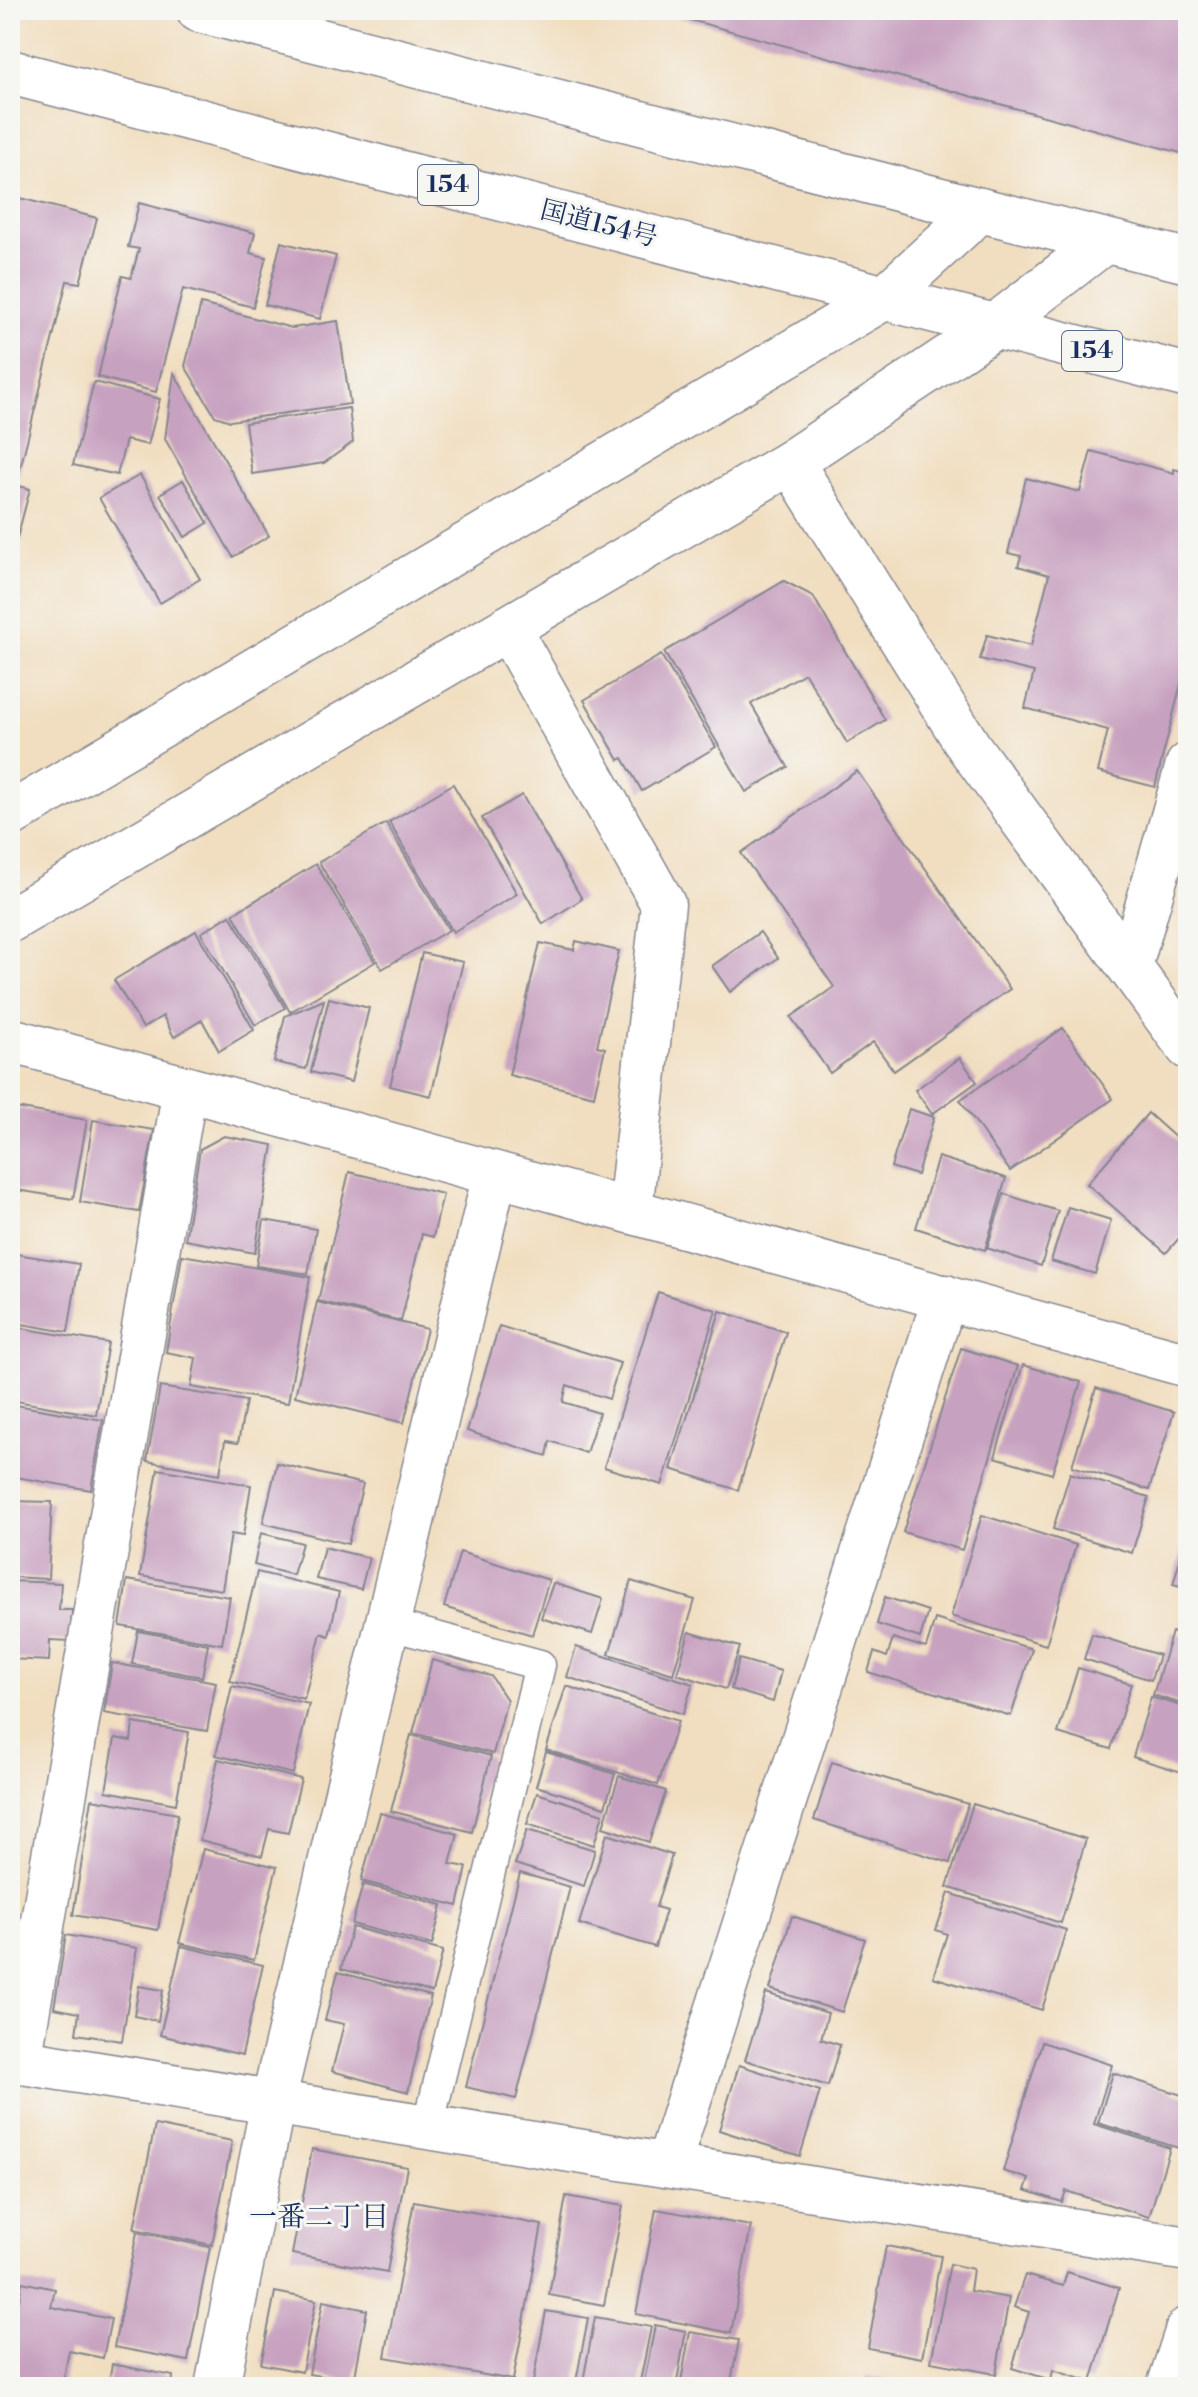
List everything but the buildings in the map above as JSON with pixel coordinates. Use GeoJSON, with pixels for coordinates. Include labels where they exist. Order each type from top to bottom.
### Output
{"type":"FeatureCollection","features":[{"type":"Feature","properties":{"kind":"main road"},"geometry":{"type":"LineString","coordinates":[[199,10],[1188,261]]}},
{"type":"Feature","properties":{"kind":"main road","name":"国道154号"},"geometry":{"type":"LineString","coordinates":[[10,72],[1188,376]]}},
{"type":"Feature","properties":{"kind":"main road"},"geometry":{"type":"LineString","coordinates":[[10,815],[885,297],[980,210]]}},
{"type":"Feature","properties":{"kind":"main road"},"geometry":{"type":"LineString","coordinates":[[10,920],[791,462],[995,326],[1105,241]]}},
{"type":"Feature","properties":{"kind":"main road"},"geometry":{"type":"LineString","coordinates":[[791,462],[969,747],[1188,1047]]}},
{"type":"Feature","properties":{"kind":"main road"},"geometry":{"type":"LineString","coordinates":[[508,628],[663,904],[630,1211]]}},
{"type":"Feature","properties":{"kind":"main road"},"geometry":{"type":"LineString","coordinates":[[1130,966],[1187,769]]}},
{"type":"Feature","properties":{"kind":"main road"},"geometry":{"type":"LineString","coordinates":[[10,1040],[1188,1365]]}},
{"type":"Feature","properties":{"kind":"main road"},"geometry":{"type":"LineString","coordinates":[[185,1088],[14,2060],[1188,2249]]}},
{"type":"Feature","properties":{"kind":"main road"},"geometry":{"type":"LineString","coordinates":[[217,2387],[273,2102],[495,1174]]}},
{"type":"Feature","properties":{"kind":"main road"},"geometry":{"type":"LineString","coordinates":[[668,2165],[945,1297]]}},
{"type":"Feature","properties":{"kind":"main road"},"geometry":{"type":"LineString","coordinates":[[1169,2387],[1188,2329]]}},
{"type":"Feature","properties":{"kind":"lane"},"geometry":{"type":"LineString","coordinates":[[387,1624],[540,1665],[428,2127]]}},
{"type":"Feature","properties":{"kind":"district","name":"一番二丁目"},"geometry":{"type":"Point","coordinates":[319,2217]}}]}
